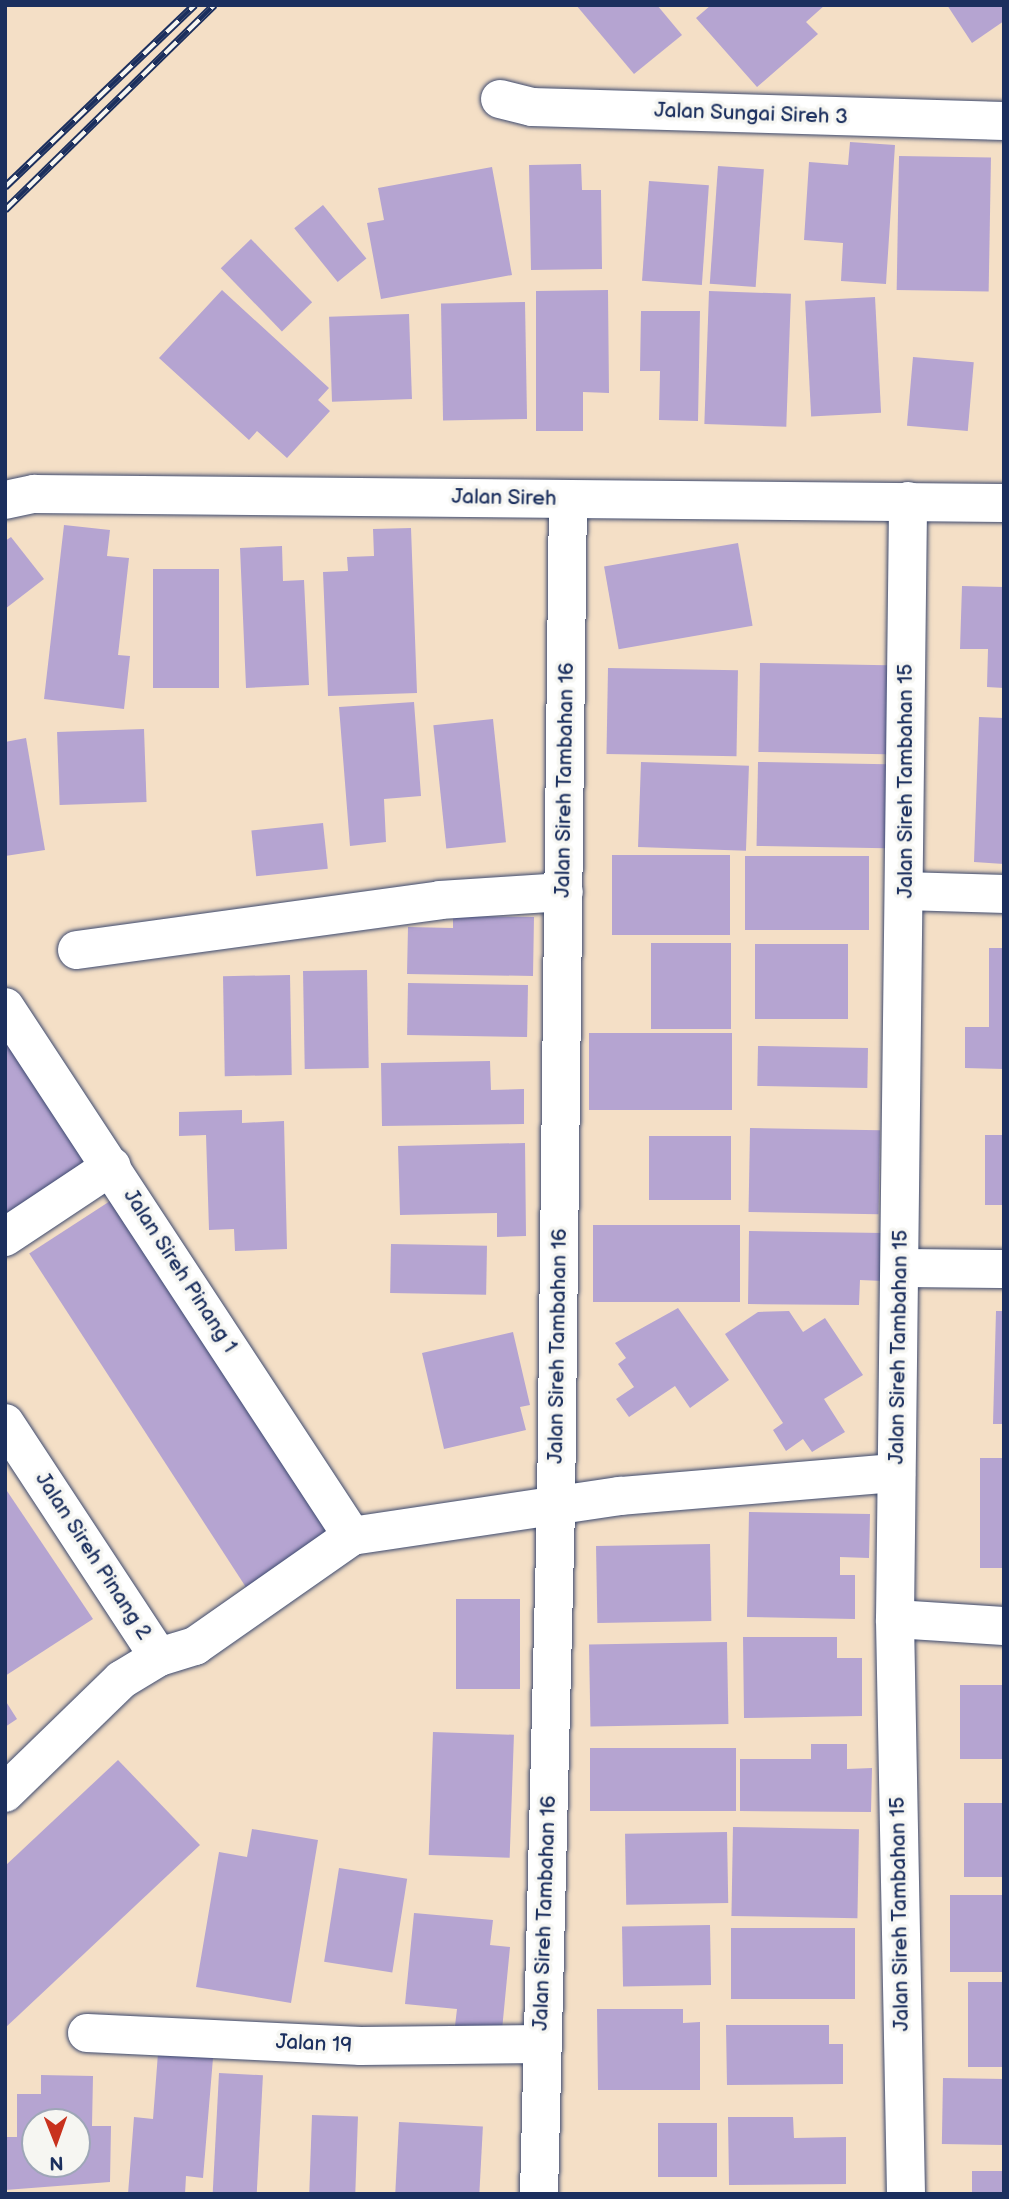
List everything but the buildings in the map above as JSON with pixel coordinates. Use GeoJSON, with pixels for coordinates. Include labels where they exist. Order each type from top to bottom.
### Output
{"type":"FeatureCollection","features":[{"type":"Feature","properties":{"kind":"street","name":"Jalan Sungai Sireh 3"},"geometry":{"type":"LineString","coordinates":[[500,99],[532,107],[1004,121]]}},
{"type":"Feature","properties":{"kind":"street","name":"Jalan Sireh"},"geometry":{"type":"LineString","coordinates":[[5,500],[34,494],[1004,503]]}},
{"type":"Feature","properties":{"kind":"street","name":"Jalan Sireh Tambahan 16"},"geometry":{"type":"LineString","coordinates":[[539,2194],[556,1506],[568,499]]}},
{"type":"Feature","properties":{"kind":"street","name":"Jalan Sireh Tambahan 15"},"geometry":{"type":"LineString","coordinates":[[905,2194],[895,1619],[908,501]]}},
{"type":"Feature","properties":{"kind":"street"},"geometry":{"type":"LineString","coordinates":[[905,891],[1004,894]]}},
{"type":"Feature","properties":{"kind":"street"},"geometry":{"type":"LineString","coordinates":[[77,950],[440,900],[564,892]]}},
{"type":"Feature","properties":{"kind":"street","name":"Jalan Sireh Pinang 1"},"geometry":{"type":"LineString","coordinates":[[5,1007],[112,1166],[352,1536]]}},
{"type":"Feature","properties":{"kind":"street"},"geometry":{"type":"LineString","coordinates":[[5,1237],[112,1166]]}},
{"type":"Feature","properties":{"kind":"street"},"geometry":{"type":"LineString","coordinates":[[900,1268],[1004,1269]]}},
{"type":"Feature","properties":{"kind":"street","name":"Jalan Sireh Pinang 2"},"geometry":{"type":"LineString","coordinates":[[5,1423],[159,1657],[121,1680],[5,1793]]}},
{"type":"Feature","properties":{"kind":"street"},"geometry":{"type":"LineString","coordinates":[[159,1657],[195,1646],[352,1536],[556,1506],[765,1480],[897,1473]]}},
{"type":"Feature","properties":{"kind":"street"},"geometry":{"type":"LineString","coordinates":[[895,1619],[1004,1626]]}},
{"type":"Feature","properties":{"kind":"street","name":"Jalan 19"},"geometry":{"type":"LineString","coordinates":[[87,2033],[361,2046],[542,2045]]}},
{"type":"Feature","properties":{"kind":"railway"},"geometry":{"type":"LineString","coordinates":[[5,187],[195,5]]}},
{"type":"Feature","properties":{"kind":"railway"},"geometry":{"type":"LineString","coordinates":[[5,210],[214,5]]}}]}
